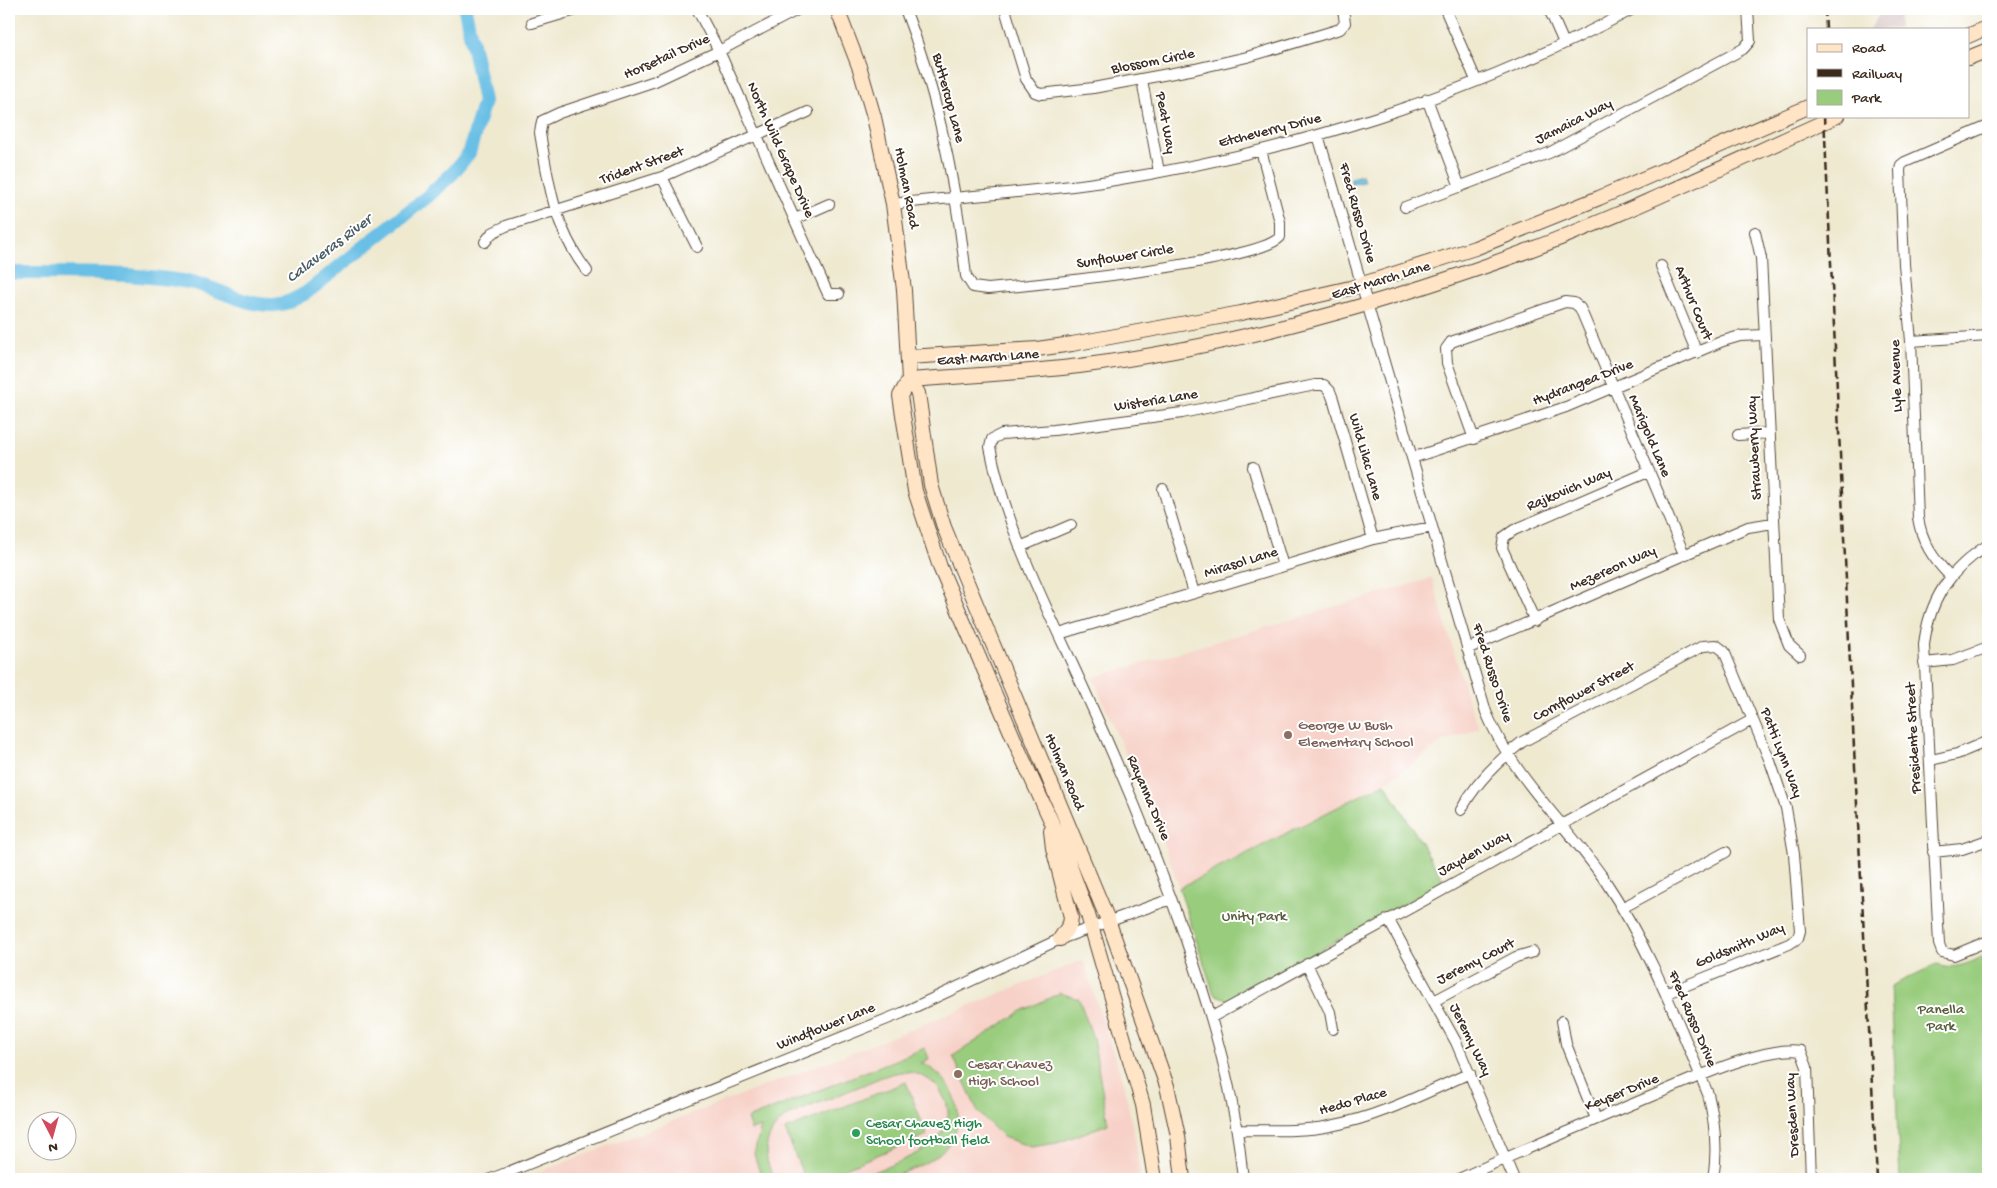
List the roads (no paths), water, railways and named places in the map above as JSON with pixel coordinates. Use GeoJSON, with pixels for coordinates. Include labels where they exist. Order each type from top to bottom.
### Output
{"type":"FeatureCollection","features":[{"type":"Feature","properties":{"kind":"main road","name":"Holman Road"},"geometry":{"type":"LineString","coordinates":[[837,9],[860,69],[874,117],[893,204],[900,254],[909,380],[918,394],[931,485],[944,527],[1108,920],[1167,1086],[1178,1136],[1183,1179]]}},
{"type":"Feature","properties":{"kind":"main road"},"geometry":{"type":"LineString","coordinates":[[1970,35],[1988,27]]}},
{"type":"Feature","properties":{"kind":"main road"},"geometry":{"type":"LineString","coordinates":[[1970,57],[1988,50]]}},
{"type":"Feature","properties":{"kind":"main road","name":"East March Lane"},"geometry":{"type":"LineString","coordinates":[[908,358],[1037,349],[1072,344],[1241,313],[1362,285],[1484,244],[1599,198],[1807,107]]}},
{"type":"Feature","properties":{"kind":"main road","name":"East March Lane"},"geometry":{"type":"LineString","coordinates":[[909,380],[1024,372],[1146,356],[1274,328],[1368,304],[1479,268],[1543,244],[1832,118]]}},
{"type":"Feature","properties":{"kind":"main road","name":"Holman Road"},"geometry":{"type":"LineString","coordinates":[[909,380],[900,396],[915,492],[922,516],[940,567],[1020,753],[1050,817],[1091,927],[1143,1106],[1155,1179]]}},
{"type":"Feature","properties":{"kind":"main road"},"geometry":{"type":"LineString","coordinates":[[1050,817],[1053,848],[1071,917],[1070,924],[1060,939]]}},
{"type":"Feature","properties":{"kind":"street"},"geometry":{"type":"LineString","coordinates":[[532,23],[579,9]]}},
{"type":"Feature","properties":{"kind":"street","name":"North Wild Grape Drive"},"geometry":{"type":"LineString","coordinates":[[697,9],[719,51],[828,294],[839,294]]}},
{"type":"Feature","properties":{"kind":"street","name":"Horsetail Drive"},"geometry":{"type":"LineString","coordinates":[[554,210],[540,133],[542,121],[559,113],[655,81],[719,51],[799,9]]}},
{"type":"Feature","properties":{"kind":"street","name":"Buttercup Lane"},"geometry":{"type":"LineString","coordinates":[[905,9],[937,109],[956,197]]}},
{"type":"Feature","properties":{"kind":"street","name":"Blossom Circle"},"geometry":{"type":"LineString","coordinates":[[1005,9],[1026,79],[1035,92],[1050,94],[1142,80],[1247,57],[1333,32],[1344,23],[1343,9]]}},
{"type":"Feature","properties":{"kind":"street"},"geometry":{"type":"LineString","coordinates":[[1445,9],[1476,80]]}},
{"type":"Feature","properties":{"kind":"street"},"geometry":{"type":"LineString","coordinates":[[1549,9],[1564,43]]}},
{"type":"Feature","properties":{"kind":"street","name":"Etcheverry Drive"},"geometry":{"type":"LineString","coordinates":[[893,204],[1055,188],[1159,172],[1261,150],[1318,135],[1427,99],[1476,80],[1564,43],[1633,9]]}},
{"type":"Feature","properties":{"kind":"street","name":"Jamaica Way"},"geometry":{"type":"LineString","coordinates":[[1404,207],[1460,187],[1574,140],[1749,44],[1748,9]]}},
{"type":"Feature","properties":{"kind":"street","name":"Peat Way"},"geometry":{"type":"LineString","coordinates":[[1142,80],[1159,172]]}},
{"type":"Feature","properties":{"kind":"street"},"geometry":{"type":"LineString","coordinates":[[1427,99],[1460,187]]}},
{"type":"Feature","properties":{"kind":"street","name":"Trident Street"},"geometry":{"type":"LineString","coordinates":[[485,242],[492,233],[506,226],[662,177],[808,112]]}},
{"type":"Feature","properties":{"kind":"street","name":"Lyle Avenue"},"geometry":{"type":"LineString","coordinates":[[1950,576],[1931,554],[1925,543],[1918,518],[1911,340],[1904,264],[1901,165],[1988,126]]}},
{"type":"Feature","properties":{"kind":"street","name":"Fred Russo Drive"},"geometry":{"type":"LineString","coordinates":[[1318,135],[1486,712],[1506,754],[1581,848],[1622,908],[1667,993],[1708,1094],[1714,1122],[1713,1179]]}},
{"type":"Feature","properties":{"kind":"street","name":"Sunflower Circle"},"geometry":{"type":"LineString","coordinates":[[956,197],[966,276],[973,287],[988,289],[1097,278],[1238,252],[1275,242],[1280,237],[1280,222],[1261,150]]}},
{"type":"Feature","properties":{"kind":"street"},"geometry":{"type":"LineString","coordinates":[[662,177],[698,247]]}},
{"type":"Feature","properties":{"kind":"street"},"geometry":{"type":"LineString","coordinates":[[795,219],[829,204]]}},
{"type":"Feature","properties":{"kind":"street"},"geometry":{"type":"LineString","coordinates":[[554,210],[570,246],[587,271]]}},
{"type":"Feature","properties":{"kind":"street","name":"Strawberry Way"},"geometry":{"type":"LineString","coordinates":[[1755,232],[1761,258],[1779,619],[1789,645],[1800,655]]}},
{"type":"Feature","properties":{"kind":"street","name":"Arthur Court"},"geometry":{"type":"LineString","coordinates":[[1661,266],[1697,353]]}},
{"type":"Feature","properties":{"kind":"street","name":"Marigold Lane"},"geometry":{"type":"LineString","coordinates":[[1474,439],[1447,363],[1446,349],[1451,342],[1564,302],[1574,303],[1580,308],[1684,554]]}},
{"type":"Feature","properties":{"kind":"street","name":"Hydrangea Drive"},"geometry":{"type":"LineString","coordinates":[[1412,458],[1474,439],[1613,388],[1740,336],[1764,334]]}},
{"type":"Feature","properties":{"kind":"street"},"geometry":{"type":"LineString","coordinates":[[1911,340],[1988,336]]}},
{"type":"Feature","properties":{"kind":"street","name":"Wisteria Lane"},"geometry":{"type":"LineString","coordinates":[[992,440],[1002,434],[1054,430],[1182,413],[1315,385],[1324,385]]}},
{"type":"Feature","properties":{"kind":"street","name":"Wild Lilac Lane"},"geometry":{"type":"LineString","coordinates":[[1324,385],[1330,391],[1333,399],[1373,539]]}},
{"type":"Feature","properties":{"kind":"street"},"geometry":{"type":"LineString","coordinates":[[1738,435],[1770,433]]}},
{"type":"Feature","properties":{"kind":"street","name":"Rayanna Drive"},"geometry":{"type":"LineString","coordinates":[[992,440],[990,447],[999,485],[1020,547],[1145,826],[1172,899],[1212,1017],[1230,1084],[1238,1130],[1243,1179]]}},
{"type":"Feature","properties":{"kind":"street"},"geometry":{"type":"LineString","coordinates":[[1253,467],[1283,566]]}},
{"type":"Feature","properties":{"kind":"street","name":"Rajkovich Way"},"geometry":{"type":"LineString","coordinates":[[1534,620],[1502,548],[1504,537],[1514,530],[1648,472]]}},
{"type":"Feature","properties":{"kind":"street"},"geometry":{"type":"LineString","coordinates":[[1163,488],[1194,593]]}},
{"type":"Feature","properties":{"kind":"street","name":"Mezereon Way"},"geometry":{"type":"LineString","coordinates":[[1467,649],[1748,527],[1773,523]]}},
{"type":"Feature","properties":{"kind":"street"},"geometry":{"type":"LineString","coordinates":[[1020,547],[1071,525]]}},
{"type":"Feature","properties":{"kind":"street","name":"Mirasol Lane"},"geometry":{"type":"LineString","coordinates":[[1060,634],[1373,539],[1432,527]]}},
{"type":"Feature","properties":{"kind":"street","name":"Presidente Street"},"geometry":{"type":"LineString","coordinates":[[1988,545],[1964,562],[1940,589],[1929,615],[1924,645],[1939,944],[1942,952],[1954,955],[1988,941]]}},
{"type":"Feature","properties":{"kind":"street","name":"Patti Lynn Way"},"geometry":{"type":"LineString","coordinates":[[1716,645],[1724,651],[1728,659],[1779,785],[1786,808],[1794,854],[1800,931],[1798,938]]}},
{"type":"Feature","properties":{"kind":"street","name":"Cornflower Street"},"geometry":{"type":"LineString","coordinates":[[1461,810],[1473,791],[1506,754],[1522,742],[1703,646],[1716,645]]}},
{"type":"Feature","properties":{"kind":"street"},"geometry":{"type":"LineString","coordinates":[[1924,662],[1953,660],[1988,647]]}},
{"type":"Feature","properties":{"kind":"street","name":"Jayden Way"},"geometry":{"type":"LineString","coordinates":[[1212,1017],[1752,720]]}},
{"type":"Feature","properties":{"kind":"street"},"geometry":{"type":"LineString","coordinates":[[1931,760],[1957,754],[1988,741]]}},
{"type":"Feature","properties":{"kind":"street"},"geometry":{"type":"LineString","coordinates":[[1934,852],[1962,849],[1988,840]]}},
{"type":"Feature","properties":{"kind":"street"},"geometry":{"type":"LineString","coordinates":[[1622,908],[1726,852]]}},
{"type":"Feature","properties":{"kind":"street","name":"Windflower Lane"},"geometry":{"type":"LineString","coordinates":[[490,1179],[872,1025],[1060,939],[1108,920],[1172,899]]}},
{"type":"Feature","properties":{"kind":"street","name":"Jeremy Way"},"geometry":{"type":"LineString","coordinates":[[1388,919],[1434,1000],[1470,1073],[1514,1179]]}},
{"type":"Feature","properties":{"kind":"street","name":"Goldsmith Way"},"geometry":{"type":"LineString","coordinates":[[1667,993],[1798,938]]}},
{"type":"Feature","properties":{"kind":"street","name":"Jeremy Court"},"geometry":{"type":"LineString","coordinates":[[1434,1000],[1516,957],[1533,952]]}},
{"type":"Feature","properties":{"kind":"street"},"geometry":{"type":"LineString","coordinates":[[1307,964],[1330,1012],[1333,1029]]}},
{"type":"Feature","properties":{"kind":"street"},"geometry":{"type":"LineString","coordinates":[[1562,1021],[1566,1044],[1596,1119]]}},
{"type":"Feature","properties":{"kind":"street","name":"Keyser Drive"},"geometry":{"type":"LineString","coordinates":[[1459,1179],[1700,1076],[1775,1052],[1801,1051]]}},
{"type":"Feature","properties":{"kind":"street","name":"Dresden Way"},"geometry":{"type":"LineString","coordinates":[[1801,1051],[1806,1067],[1811,1179]]}},
{"type":"Feature","properties":{"kind":"street","name":"Hedo Place"},"geometry":{"type":"LineString","coordinates":[[1238,1130],[1307,1130],[1350,1122],[1394,1107],[1470,1073]]}},
{"type":"Feature","properties":{"kind":"water"},"geometry":{"type":"Polygon","coordinates":[[[1362,175],[1364,182],[1351,184],[1351,178],[1362,175]]]}},
{"type":"Feature","properties":{"kind":"waterway","name":"Calaveras River"},"geometry":{"type":"LineString","coordinates":[[9,273],[144,276],[199,284],[252,303],[263,305],[283,304],[306,293],[428,196],[453,173],[469,153],[484,101],[465,9]]}},
{"type":"Feature","properties":{"kind":"railway"},"geometry":{"type":"LineString","coordinates":[[1825,9],[1826,28]]}},
{"type":"Feature","properties":{"kind":"railway"},"geometry":{"type":"LineString","coordinates":[[1824,118],[1854,748],[1877,1179]]}},
{"type":"Feature","properties":{"kind":"place","name":"George W Bush Elementary School"},"geometry":{"type":"Point","coordinates":[1288,735]}},
{"type":"Feature","properties":{"kind":"place","name":"Cesar Chavez High School"},"geometry":{"type":"Point","coordinates":[958,1074]}},
{"type":"Feature","properties":{"kind":"place","name":"Cesar Chavez High School football field"},"geometry":{"type":"Point","coordinates":[856,1133]}},
{"type":"Feature","properties":{"kind":"park label","name":"Unity Park"},"geometry":{"type":"Point","coordinates":[1254,917]}},
{"type":"Feature","properties":{"kind":"park label","name":"Panella Park"},"geometry":{"type":"Point","coordinates":[1941,1018]}}]}
